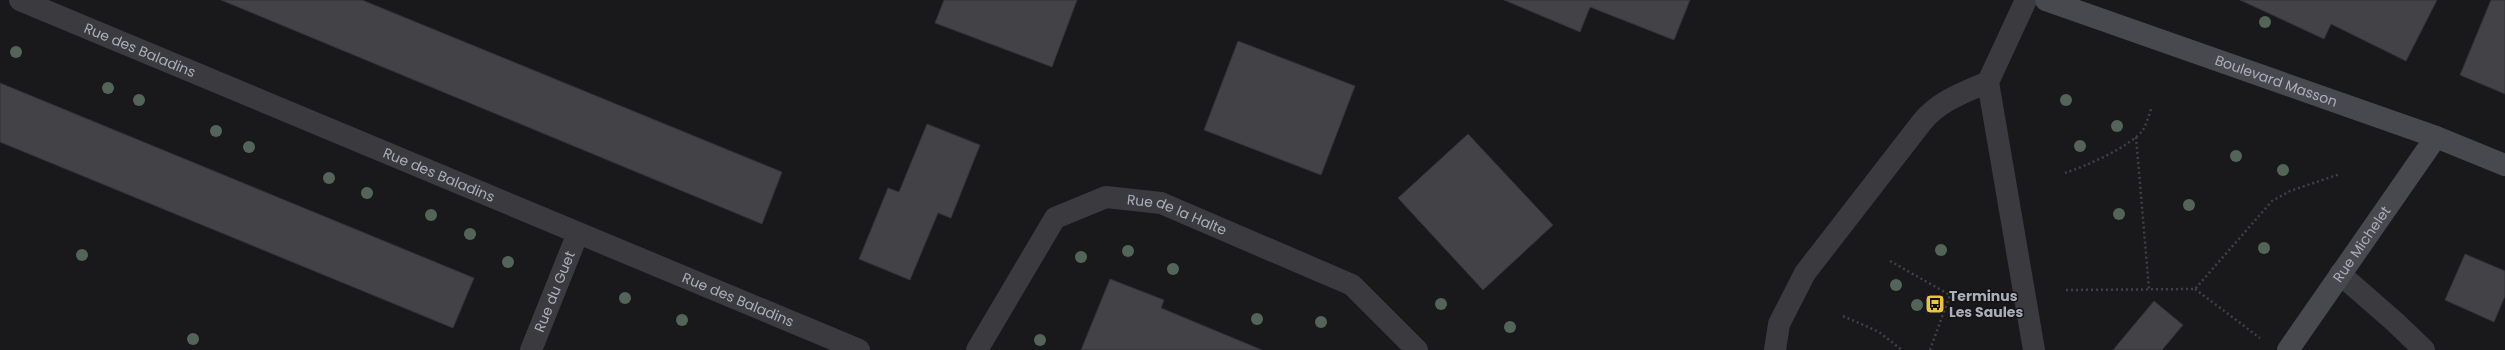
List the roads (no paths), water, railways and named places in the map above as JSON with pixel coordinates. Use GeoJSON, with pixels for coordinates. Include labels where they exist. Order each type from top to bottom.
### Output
{"type":"FeatureCollection","features":[{"type":"Feature","properties":{"kind":"main road","name":"Boulevard Masson"},"geometry":{"type":"LineString","coordinates":[[2046,0],[2436,137],[2505,165]]}},
{"type":"Feature","properties":{"kind":"main road","name":"Rue Michelet"},"geometry":{"type":"LineString","coordinates":[[2288,350],[2436,137]]}},
{"type":"Feature","properties":{"kind":"street","name":"Rue des Baladins"},"geometry":{"type":"LineString","coordinates":[[20,0],[859,350]]}},
{"type":"Feature","properties":{"kind":"street"},"geometry":{"type":"LineString","coordinates":[[2026,0],[1988,82],[2034,350]]}},
{"type":"Feature","properties":{"kind":"street"},"geometry":{"type":"LineString","coordinates":[[1775,350],[1779,324],[1805,273],[1922,122],[1932,110],[1950,98],[1988,82]]}},
{"type":"Feature","properties":{"kind":"street","name":"Rue de la Halte"},"geometry":{"type":"LineString","coordinates":[[977,350],[1055,218],[1106,198],[1161,203],[1352,285],[1417,350]]}},
{"type":"Feature","properties":{"kind":"street","name":"Rue du Guet"},"geometry":{"type":"LineString","coordinates":[[531,350],[578,233]]}},
{"type":"Feature","properties":{"kind":"street"},"geometry":{"type":"LineString","coordinates":[[2340,274],[2396,322],[2424,350]]}},
{"type":"Feature","properties":{"kind":"place","name":"Terminus Les Saules"},"geometry":{"type":"Point","coordinates":[1935,304]}}]}
